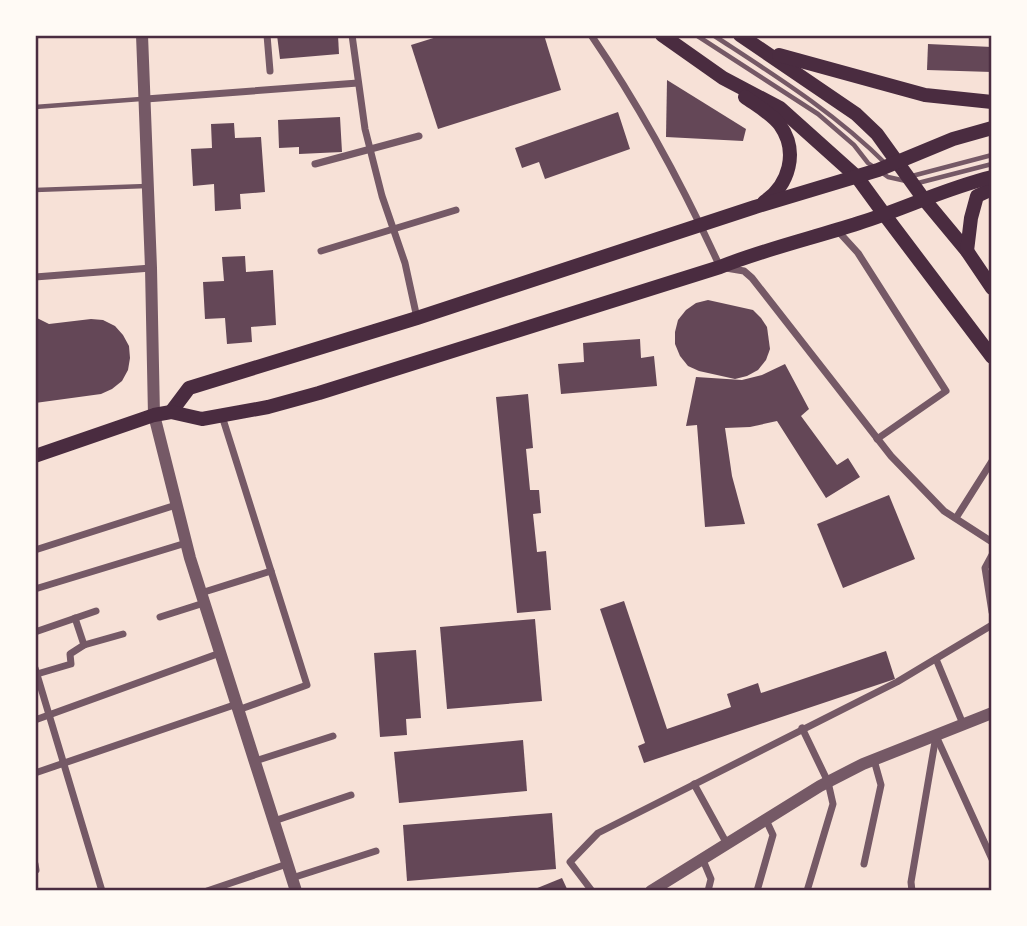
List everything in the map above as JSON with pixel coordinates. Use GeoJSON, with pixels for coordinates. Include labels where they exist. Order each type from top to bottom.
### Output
{"type":"FeatureCollection","features":[{"type":"Feature","properties":{"kind":"main road"},"geometry":{"type":"LineString","coordinates":[[662,35],[723,78],[779,124],[790,156],[786,181],[774,195],[755,208]]}},
{"type":"Feature","properties":{"kind":"main road"},"geometry":{"type":"LineString","coordinates":[[740,35],[856,114],[877,134],[896,170],[967,251],[992,288]]}},
{"type":"Feature","properties":{"kind":"main road"},"geometry":{"type":"LineString","coordinates":[[762,50],[925,94],[992,102]]}},
{"type":"Feature","properties":{"kind":"main road"},"geometry":{"type":"LineString","coordinates":[[723,78],[780,108],[857,177],[992,357]]}},
{"type":"Feature","properties":{"kind":"main road"},"geometry":{"type":"LineString","coordinates":[[171,412],[189,388],[755,208],[857,177],[896,170],[953,139],[992,128]]}},
{"type":"Feature","properties":{"kind":"main road"},"geometry":{"type":"LineString","coordinates":[[35,456],[154,415],[171,412],[202,419],[268,407],[319,393],[836,230],[923,198],[992,177]]}},
{"type":"Feature","properties":{"kind":"main road"},"geometry":{"type":"LineString","coordinates":[[967,251],[977,196],[992,189]]}},
{"type":"Feature","properties":{"kind":"street"},"geometry":{"type":"LineString","coordinates":[[142,35],[154,415],[186,543],[294,884],[376,851]]}},
{"type":"Feature","properties":{"kind":"street"},"geometry":{"type":"LineString","coordinates":[[267,35],[270,71]]}},
{"type":"Feature","properties":{"kind":"street"},"geometry":{"type":"LineString","coordinates":[[352,35],[370,149],[405,263],[416,318]]}},
{"type":"Feature","properties":{"kind":"street"},"geometry":{"type":"LineString","coordinates":[[591,35],[629,91],[702,226],[720,267],[744,271],[752,278],[877,439],[944,511],[992,542]]}},
{"type":"Feature","properties":{"kind":"street"},"geometry":{"type":"LineString","coordinates":[[145,99],[358,83]]}},
{"type":"Feature","properties":{"kind":"street"},"geometry":{"type":"LineString","coordinates":[[314,164],[419,136]]}},
{"type":"Feature","properties":{"kind":"street"},"geometry":{"type":"LineString","coordinates":[[321,251],[456,209]]}},
{"type":"Feature","properties":{"kind":"street"},"geometry":{"type":"LineString","coordinates":[[836,230],[858,253],[946,391],[877,439]]}},
{"type":"Feature","properties":{"kind":"street"},"geometry":{"type":"LineString","coordinates":[[35,277],[151,268]]}},
{"type":"Feature","properties":{"kind":"street"},"geometry":{"type":"LineString","coordinates":[[35,773],[307,685],[222,416]]}},
{"type":"Feature","properties":{"kind":"street"},"geometry":{"type":"LineString","coordinates":[[956,518],[992,461]]}},
{"type":"Feature","properties":{"kind":"street"},"geometry":{"type":"LineString","coordinates":[[35,550],[176,505]]}},
{"type":"Feature","properties":{"kind":"street"},"geometry":{"type":"LineString","coordinates":[[35,589],[186,543]]}},
{"type":"Feature","properties":{"kind":"street"},"geometry":{"type":"LineString","coordinates":[[992,555],[985,568],[992,611]]}},
{"type":"Feature","properties":{"kind":"street"},"geometry":{"type":"LineString","coordinates":[[160,617],[271,571]]}},
{"type":"Feature","properties":{"kind":"street"},"geometry":{"type":"LineString","coordinates":[[35,632],[96,611]]}},
{"type":"Feature","properties":{"kind":"street"},"geometry":{"type":"LineString","coordinates":[[75,618],[84,645]]}},
{"type":"Feature","properties":{"kind":"street"},"geometry":{"type":"LineString","coordinates":[[592,891],[570,862],[598,833],[897,682],[992,625]]}},
{"type":"Feature","properties":{"kind":"street"},"geometry":{"type":"LineString","coordinates":[[102,891],[37,676],[71,664],[70,654],[84,645],[123,634]]}},
{"type":"Feature","properties":{"kind":"street"},"geometry":{"type":"LineString","coordinates":[[35,720],[220,653]]}},
{"type":"Feature","properties":{"kind":"street"},"geometry":{"type":"LineString","coordinates":[[936,659],[963,724]]}},
{"type":"Feature","properties":{"kind":"street"},"geometry":{"type":"LineString","coordinates":[[651,891],[828,782],[874,760],[992,713]]}},
{"type":"Feature","properties":{"kind":"street"},"geometry":{"type":"LineString","coordinates":[[802,728],[828,782],[834,804],[807,891]]}},
{"type":"Feature","properties":{"kind":"street"},"geometry":{"type":"LineString","coordinates":[[936,735],[992,859]]}},
{"type":"Feature","properties":{"kind":"street"},"geometry":{"type":"LineString","coordinates":[[912,891],[911,882],[936,735]]}},
{"type":"Feature","properties":{"kind":"street"},"geometry":{"type":"LineString","coordinates":[[255,761],[333,736]]}},
{"type":"Feature","properties":{"kind":"street"},"geometry":{"type":"LineString","coordinates":[[864,864],[881,785],[874,760]]}},
{"type":"Feature","properties":{"kind":"street"},"geometry":{"type":"LineString","coordinates":[[694,784],[727,844]]}},
{"type":"Feature","properties":{"kind":"street"},"geometry":{"type":"LineString","coordinates":[[274,821],[351,795]]}},
{"type":"Feature","properties":{"kind":"street"},"geometry":{"type":"LineString","coordinates":[[757,891],[772,835],[766,820]]}},
{"type":"Feature","properties":{"kind":"street"},"geometry":{"type":"LineString","coordinates":[[703,860],[711,879],[708,891]]}},
{"type":"Feature","properties":{"kind":"street"},"geometry":{"type":"LineString","coordinates":[[207,891],[287,864]]}},
{"type":"Feature","properties":{"kind":"lane"},"geometry":{"type":"LineString","coordinates":[[35,36],[56,35]]}},
{"type":"Feature","properties":{"kind":"lane"},"geometry":{"type":"LineString","coordinates":[[696,35],[818,114],[854,145],[867,163],[927,182],[992,164]]}},
{"type":"Feature","properties":{"kind":"lane"},"geometry":{"type":"LineString","coordinates":[[713,35],[821,106],[896,170],[911,177],[992,155]]}},
{"type":"Feature","properties":{"kind":"lane"},"geometry":{"type":"LineString","coordinates":[[35,107],[145,99]]}},
{"type":"Feature","properties":{"kind":"lane"},"geometry":{"type":"LineString","coordinates":[[35,190],[148,186]]}},
{"type":"Feature","properties":{"kind":"building"},"geometry":{"type":"Polygon","coordinates":[[[277,35],[338,35],[339,54],[280,59],[277,35]]]}},
{"type":"Feature","properties":{"kind":"building"},"geometry":{"type":"Polygon","coordinates":[[[443,35],[544,35],[561,90],[438,129],[411,45],[443,35]]]}},
{"type":"Feature","properties":{"kind":"building"},"geometry":{"type":"Polygon","coordinates":[[[928,44],[992,47],[992,72],[927,70],[928,44]]]}},
{"type":"Feature","properties":{"kind":"building"},"geometry":{"type":"Polygon","coordinates":[[[667,80],[746,129],[743,141],[666,137],[667,80]]]}},
{"type":"Feature","properties":{"kind":"building"},"geometry":{"type":"Polygon","coordinates":[[[618,112],[630,149],[545,179],[539,162],[522,168],[515,148],[618,112]]]}},
{"type":"Feature","properties":{"kind":"building"},"geometry":{"type":"Polygon","coordinates":[[[340,117],[342,152],[299,154],[299,147],[279,148],[278,120],[340,117]]]}},
{"type":"Feature","properties":{"kind":"building"},"geometry":{"type":"Polygon","coordinates":[[[234,123],[235,138],[261,137],[265,192],[240,194],[241,209],[215,211],[214,184],[193,186],[191,149],[212,148],[211,124],[234,123]]]}},
{"type":"Feature","properties":{"kind":"building"},"geometry":{"type":"Polygon","coordinates":[[[245,256],[246,272],[273,270],[276,325],[251,327],[252,342],[227,344],[225,318],[205,319],[203,282],[224,281],[222,257],[245,256]]]}},
{"type":"Feature","properties":{"kind":"building"},"geometry":{"type":"Polygon","coordinates":[[[708,300],[753,310],[761,318],[767,327],[770,349],[758,370],[735,379],[699,371],[688,366],[680,356],[675,344],[678,320],[696,303],[708,300]]]}},
{"type":"Feature","properties":{"kind":"building"},"geometry":{"type":"Polygon","coordinates":[[[35,317],[49,324],[91,319],[103,320],[115,326],[129,346],[128,370],[122,381],[101,394],[35,403],[35,317]]]}},
{"type":"Feature","properties":{"kind":"building"},"geometry":{"type":"Polygon","coordinates":[[[640,339],[641,358],[654,356],[657,386],[561,394],[558,364],[584,362],[583,343],[640,339]]]}},
{"type":"Feature","properties":{"kind":"building"},"geometry":{"type":"Polygon","coordinates":[[[785,364],[809,409],[801,416],[837,465],[848,458],[860,477],[826,498],[777,421],[750,427],[725,428],[732,476],[745,524],[705,527],[697,425],[686,426],[696,377],[742,380],[762,375],[785,364]]]}},
{"type":"Feature","properties":{"kind":"building"},"geometry":{"type":"Polygon","coordinates":[[[528,394],[533,448],[526,449],[530,490],[539,490],[541,513],[533,514],[537,552],[546,551],[551,610],[517,613],[496,397],[528,394]]]}},
{"type":"Feature","properties":{"kind":"building"},"geometry":{"type":"Polygon","coordinates":[[[889,495],[915,559],[843,588],[817,524],[889,495]]]}},
{"type":"Feature","properties":{"kind":"building"},"geometry":{"type":"Polygon","coordinates":[[[624,601],[667,729],[731,707],[727,694],[758,683],[761,693],[886,651],[895,679],[644,763],[638,746],[645,743],[600,609],[624,601]]]}},
{"type":"Feature","properties":{"kind":"building"},"geometry":{"type":"Polygon","coordinates":[[[535,619],[542,701],[447,709],[440,627],[535,619]]]}},
{"type":"Feature","properties":{"kind":"building"},"geometry":{"type":"Polygon","coordinates":[[[416,650],[421,718],[406,719],[407,735],[380,737],[374,653],[416,650]]]}},
{"type":"Feature","properties":{"kind":"building"},"geometry":{"type":"Polygon","coordinates":[[[523,740],[527,791],[399,803],[394,752],[523,740]]]}},
{"type":"Feature","properties":{"kind":"building"},"geometry":{"type":"Polygon","coordinates":[[[552,813],[556,869],[407,881],[403,825],[552,813]]]}},
{"type":"Feature","properties":{"kind":"building"},"geometry":{"type":"Polygon","coordinates":[[[562,878],[568,891],[530,891],[562,878]]]}}]}
